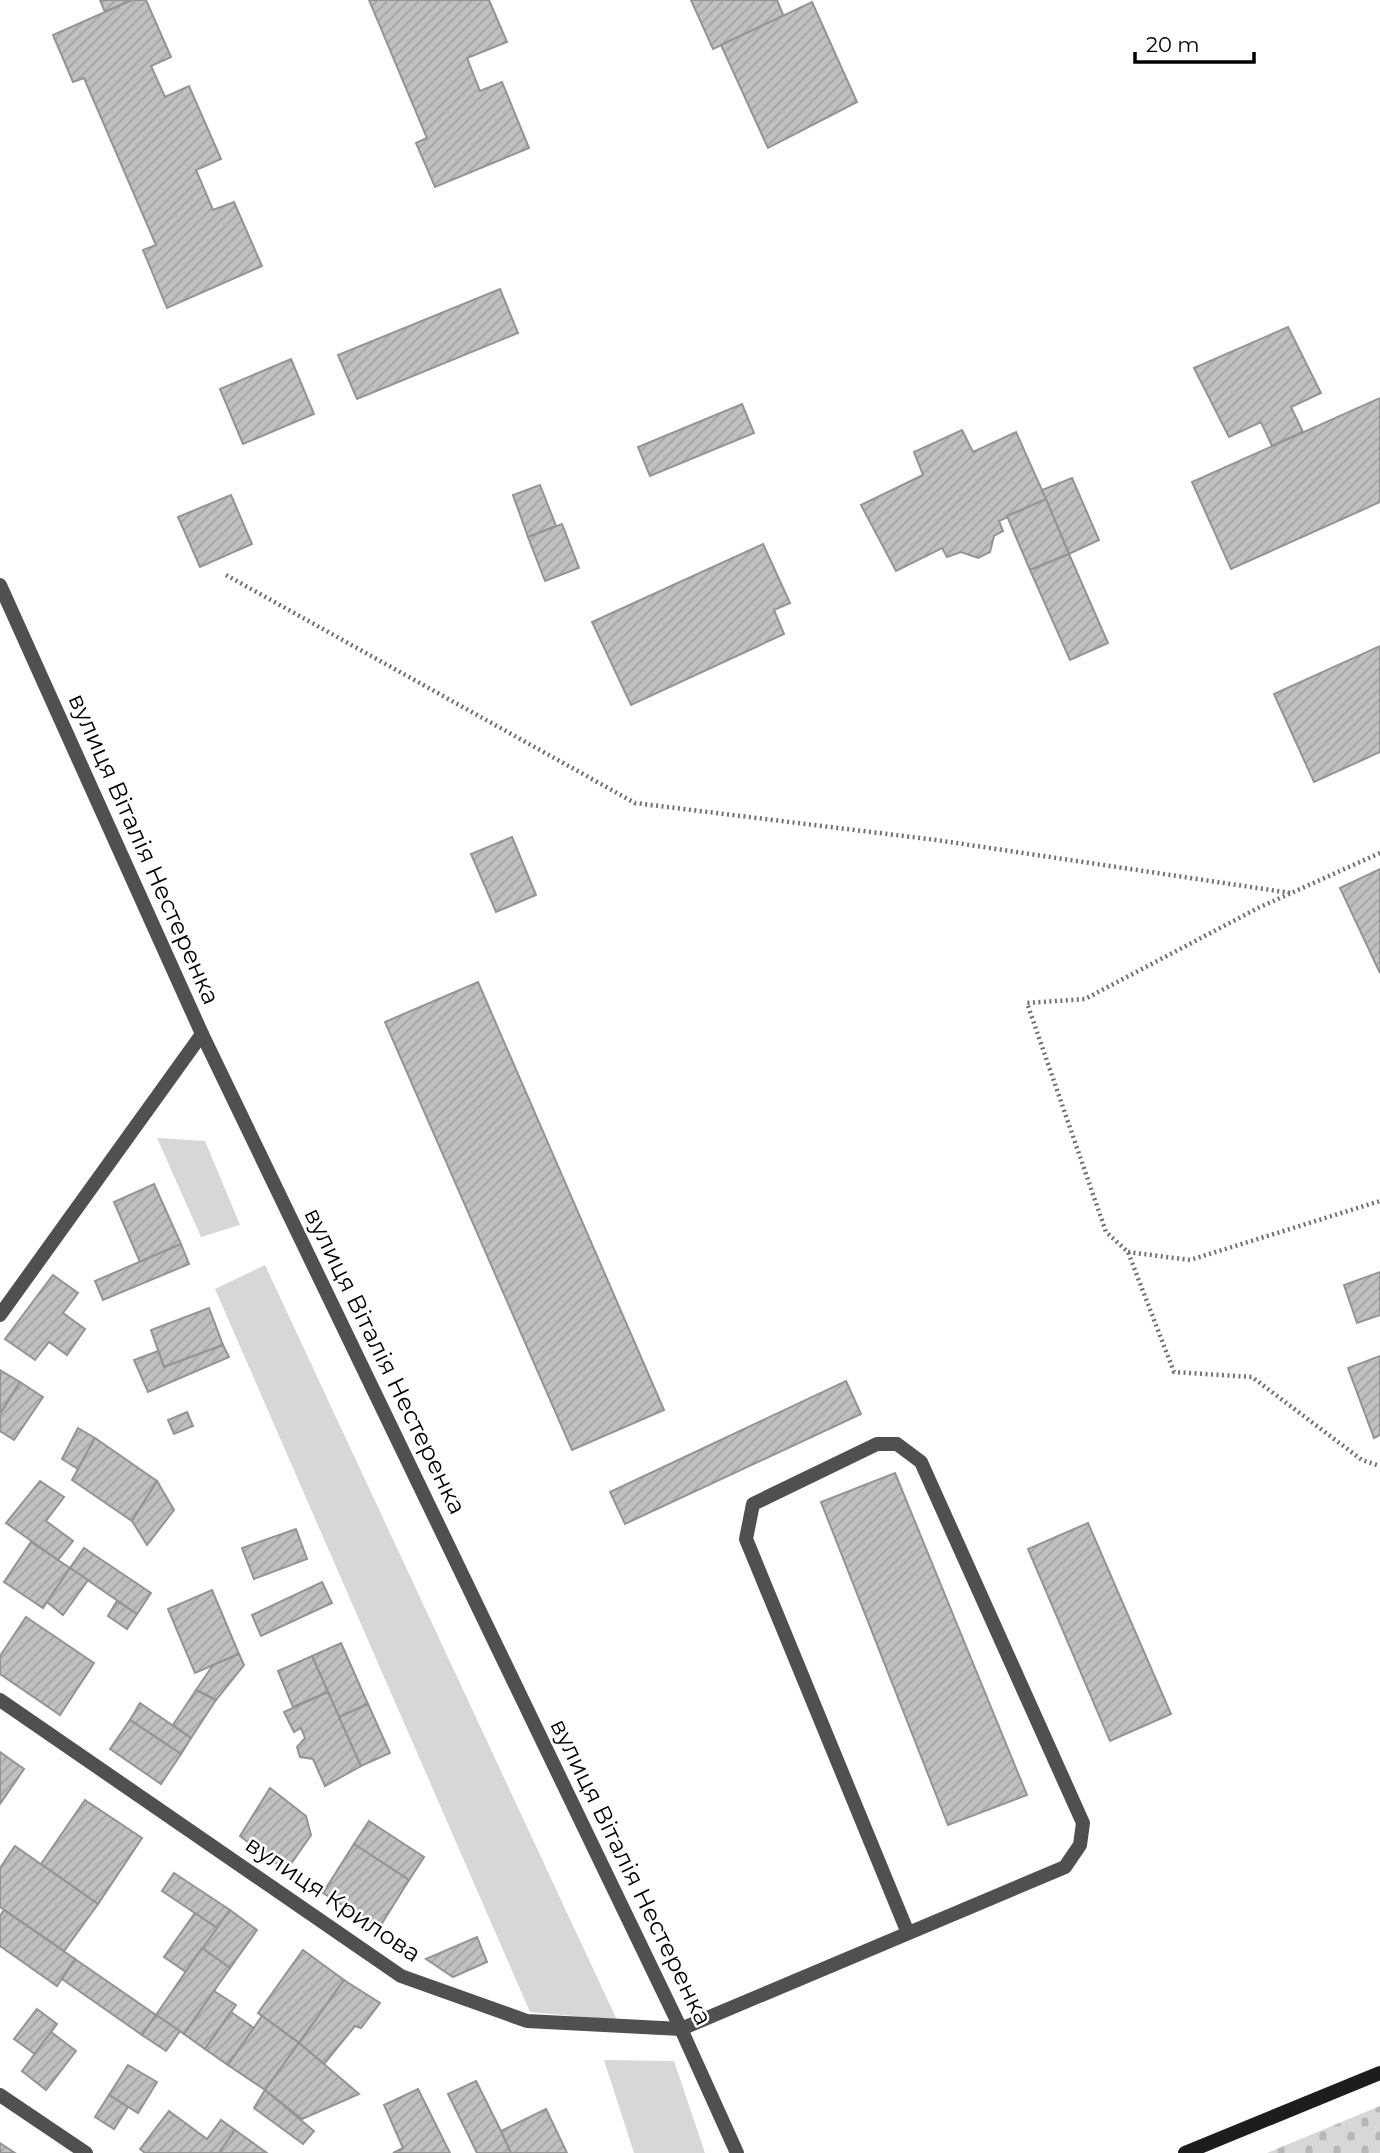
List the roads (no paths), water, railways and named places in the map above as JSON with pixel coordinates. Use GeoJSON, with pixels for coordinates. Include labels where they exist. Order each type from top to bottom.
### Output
{"type":"FeatureCollection","features":[{"type":"Feature","properties":{"kind":"street","name":"вулиця Віталія Нестеренка"},"geometry":{"type":"LineString","coordinates":[[0,585],[202,1034],[681,2029],[737,2153]]}},
{"type":"Feature","properties":{"kind":"street"},"geometry":{"type":"LineString","coordinates":[[0,1315],[202,1034]]}},
{"type":"Feature","properties":{"kind":"street"},"geometry":{"type":"LineString","coordinates":[[681,2029],[1065,1867],[1080,1845],[1083,1823],[921,1462],[897,1444],[877,1444],[753,1504],[746,1539],[908,1933]]}},
{"type":"Feature","properties":{"kind":"street","name":"вулиця Крилова"},"geometry":{"type":"LineString","coordinates":[[0,1700],[401,1976],[527,2021],[681,2029]]}},
{"type":"Feature","properties":{"kind":"street"},"geometry":{"type":"LineString","coordinates":[[1185,2153],[1380,2073]]}},
{"type":"Feature","properties":{"kind":"street"},"geometry":{"type":"LineString","coordinates":[[0,2095],[86,2153]]}}]}
